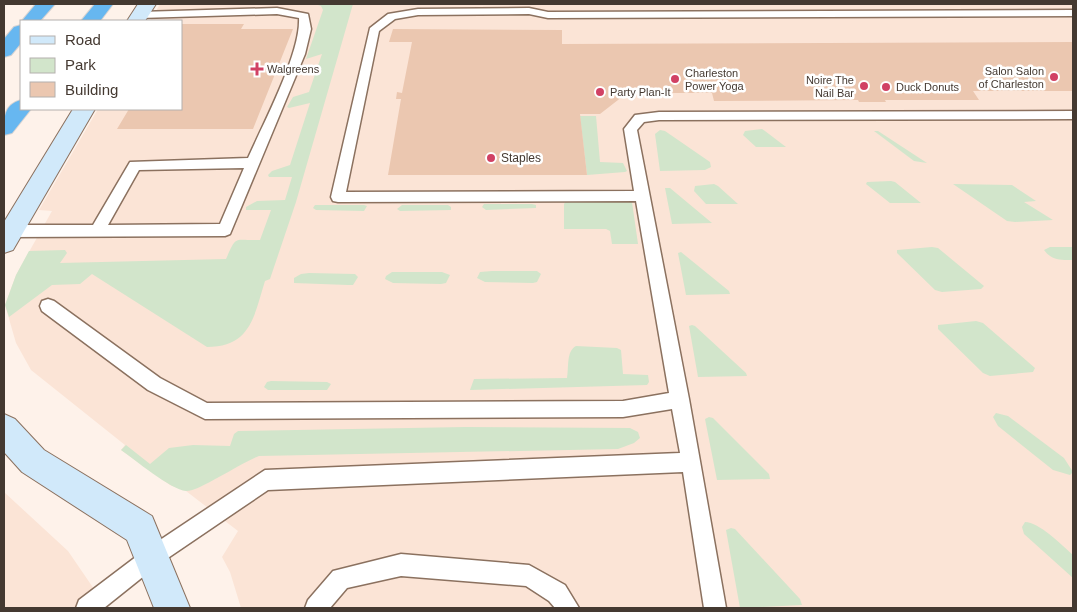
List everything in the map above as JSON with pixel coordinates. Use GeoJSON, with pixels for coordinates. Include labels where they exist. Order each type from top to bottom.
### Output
{"type":"FeatureCollection","features":[{"type":"Feature","properties":{"kind":"highway"},"geometry":{"type":"LineString","coordinates":[[31,20],[46,4]]}},
{"type":"Feature","properties":{"kind":"highway"},"geometry":{"type":"LineString","coordinates":[[91,20],[104,4]]}},
{"type":"Feature","properties":{"kind":"highway"},"geometry":{"type":"LineString","coordinates":[[4,50],[20,32]]}},
{"type":"Feature","properties":{"kind":"highway"},"geometry":{"type":"LineString","coordinates":[[4,128],[20,108]]}},
{"type":"Feature","properties":{"kind":"street"},"geometry":{"type":"LineString","coordinates":[[8,237],[83,110]]}},
{"type":"Feature","properties":{"kind":"street"},"geometry":{"type":"LineString","coordinates":[[4,429],[33,461],[140,528],[172,608]]}},
{"type":"Feature","properties":{"kind":"lane"},"geometry":{"type":"LineString","coordinates":[[8,237],[97,231],[226,230],[299,54],[305,29],[304,16],[277,11],[141,13]]}},
{"type":"Feature","properties":{"kind":"lane"},"geometry":{"type":"LineString","coordinates":[[643,196],[338,197],[374,30],[392,16],[418,12],[529,11],[548,16],[1073,13]]}},
{"type":"Feature","properties":{"kind":"lane"},"geometry":{"type":"LineString","coordinates":[[715,608],[692,462],[630,129],[640,118],[659,116],[1073,115]]}},
{"type":"Feature","properties":{"kind":"lane"},"geometry":{"type":"LineString","coordinates":[[97,231],[135,165],[253,163]]}},
{"type":"Feature","properties":{"kind":"lane"},"geometry":{"type":"LineString","coordinates":[[48,306],[154,384],[205,411],[624,409],[680,399]]}},
{"type":"Feature","properties":{"kind":"lane"},"geometry":{"type":"LineString","coordinates":[[87,608],[152,558],[266,480],[692,462]]}},
{"type":"Feature","properties":{"kind":"lane"},"geometry":{"type":"LineString","coordinates":[[316,608],[341,579],[401,565],[529,576],[557,594],[568,608]]}},
{"type":"Feature","properties":{"kind":"shaded area"},"geometry":{"type":"Polygon","coordinates":[[[160,4],[1073,4],[1073,608],[241,608],[230,572],[222,557],[238,531],[186,491],[170,485],[121,450],[125,445],[31,370],[16,343],[5,305],[16,275],[52,211],[39,210],[97,110],[182,110],[182,20],[151,20],[160,4]]]}},
{"type":"Feature","properties":{"kind":"shaded area"},"geometry":{"type":"Polygon","coordinates":[[[4,492],[68,551],[107,608],[4,608],[4,492]]]}},
{"type":"Feature","properties":{"kind":"green space"},"geometry":{"type":"Polygon","coordinates":[[[315,4],[353,4],[296,202],[270,279],[265,281],[253,317],[242,335],[233,342],[222,346],[207,347],[92,274],[80,284],[52,285],[9,317],[5,305],[16,275],[29,251],[65,250],[67,253],[60,263],[226,259],[237,240],[260,240],[271,210],[246,210],[246,207],[257,201],[285,200],[292,177],[269,177],[268,175],[272,171],[290,165],[310,103],[287,107],[293,97],[309,92],[322,54],[306,59],[323,10],[321,6],[315,4]]]}},
{"type":"Feature","properties":{"kind":"green space"},"geometry":{"type":"Polygon","coordinates":[[[580,116],[596,116],[600,162],[623,163],[627,171],[587,175],[580,116]]]}},
{"type":"Feature","properties":{"kind":"green space"},"geometry":{"type":"Polygon","coordinates":[[[762,129],[786,147],[756,147],[743,135],[745,131],[762,129]]]}},
{"type":"Feature","properties":{"kind":"green space"},"geometry":{"type":"Polygon","coordinates":[[[660,130],[665,131],[710,162],[711,167],[705,170],[660,171],[655,134],[660,130]]]}},
{"type":"Feature","properties":{"kind":"green space"},"geometry":{"type":"Polygon","coordinates":[[[874,131],[878,131],[927,163],[914,161],[874,131]]]}},
{"type":"Feature","properties":{"kind":"green space"},"geometry":{"type":"Polygon","coordinates":[[[867,182],[895,182],[921,203],[890,203],[866,184],[867,182]]]}},
{"type":"Feature","properties":{"kind":"green space"},"geometry":{"type":"Polygon","coordinates":[[[714,184],[738,204],[706,204],[694,191],[695,186],[714,184]]]}},
{"type":"Feature","properties":{"kind":"green space"},"geometry":{"type":"Polygon","coordinates":[[[953,184],[1012,185],[1036,201],[1024,202],[1053,220],[1007,221],[953,184]]]}},
{"type":"Feature","properties":{"kind":"green space"},"geometry":{"type":"Polygon","coordinates":[[[665,188],[670,188],[712,223],[672,224],[665,188]]]}},
{"type":"Feature","properties":{"kind":"green space"},"geometry":{"type":"Polygon","coordinates":[[[628,200],[632,202],[638,244],[612,244],[610,231],[606,229],[564,229],[564,204],[566,201],[628,200]]]}},
{"type":"Feature","properties":{"kind":"green space"},"geometry":{"type":"Polygon","coordinates":[[[484,204],[532,204],[536,205],[536,208],[486,210],[482,207],[484,204]]]}},
{"type":"Feature","properties":{"kind":"green space"},"geometry":{"type":"Polygon","coordinates":[[[315,205],[367,206],[364,211],[316,210],[313,208],[315,205]]]}},
{"type":"Feature","properties":{"kind":"green space"},"geometry":{"type":"Polygon","coordinates":[[[402,205],[448,205],[451,207],[451,210],[400,211],[397,209],[402,205]]]}},
{"type":"Feature","properties":{"kind":"green space"},"geometry":{"type":"Polygon","coordinates":[[[1050,247],[1073,247],[1073,260],[1061,260],[1050,256],[1044,250],[1050,247]]]}},
{"type":"Feature","properties":{"kind":"green space"},"geometry":{"type":"Polygon","coordinates":[[[938,248],[984,286],[981,289],[942,292],[935,290],[897,253],[897,250],[938,248]]]}},
{"type":"Feature","properties":{"kind":"green space"},"geometry":{"type":"Polygon","coordinates":[[[681,252],[729,291],[730,294],[686,295],[678,253],[681,252]]]}},
{"type":"Feature","properties":{"kind":"green space"},"geometry":{"type":"Polygon","coordinates":[[[537,271],[541,274],[537,282],[533,283],[485,282],[477,278],[480,272],[537,271]]]}},
{"type":"Feature","properties":{"kind":"green space"},"geometry":{"type":"Polygon","coordinates":[[[392,272],[442,272],[450,275],[446,283],[441,284],[393,283],[385,279],[392,272]]]}},
{"type":"Feature","properties":{"kind":"green space"},"geometry":{"type":"Polygon","coordinates":[[[301,274],[355,274],[358,277],[353,285],[294,283],[294,278],[301,274]]]}},
{"type":"Feature","properties":{"kind":"green space"},"geometry":{"type":"Polygon","coordinates":[[[976,321],[983,323],[1035,368],[1033,372],[990,376],[983,373],[938,329],[938,325],[976,321]]]}},
{"type":"Feature","properties":{"kind":"green space"},"geometry":{"type":"Polygon","coordinates":[[[692,325],[746,373],[747,376],[698,377],[689,326],[692,325]]]}},
{"type":"Feature","properties":{"kind":"green space"},"geometry":{"type":"Polygon","coordinates":[[[576,346],[617,348],[621,350],[623,374],[648,375],[649,382],[647,385],[470,390],[474,379],[567,378],[569,356],[576,346]]]}},
{"type":"Feature","properties":{"kind":"green space"},"geometry":{"type":"Polygon","coordinates":[[[267,382],[327,382],[331,384],[327,390],[268,390],[264,387],[267,382]]]}},
{"type":"Feature","properties":{"kind":"green space"},"geometry":{"type":"Polygon","coordinates":[[[996,413],[1008,416],[1064,458],[1073,472],[1070,475],[1053,470],[998,426],[993,417],[996,413]]]}},
{"type":"Feature","properties":{"kind":"green space"},"geometry":{"type":"Polygon","coordinates":[[[713,418],[769,474],[770,479],[717,480],[705,419],[713,418]]]}},
{"type":"Feature","properties":{"kind":"green space"},"geometry":{"type":"Polygon","coordinates":[[[465,427],[630,428],[638,432],[640,438],[634,443],[618,449],[259,456],[200,487],[186,491],[162,480],[121,450],[126,445],[150,464],[169,448],[193,445],[230,446],[234,434],[238,431],[465,427]]]}},
{"type":"Feature","properties":{"kind":"green space"},"geometry":{"type":"Polygon","coordinates":[[[1025,522],[1031,523],[1043,530],[1073,555],[1073,578],[1024,534],[1022,527],[1025,522]]]}},
{"type":"Feature","properties":{"kind":"green space"},"geometry":{"type":"Polygon","coordinates":[[[735,529],[800,599],[802,605],[740,608],[726,530],[735,529]]]}},
{"type":"Feature","properties":{"kind":"building","name":"Walgreens"},"geometry":{"type":"Polygon","coordinates":[[[182,24],[244,24],[241,29],[293,29],[253,129],[117,129],[128,110],[182,110],[182,24]]]}},
{"type":"Feature","properties":{"kind":"building"},"geometry":{"type":"Polygon","coordinates":[[[393,29],[562,30],[562,44],[1073,42],[1073,91],[973,91],[979,100],[885,100],[886,102],[859,102],[858,100],[714,101],[712,93],[627,93],[600,114],[580,114],[587,175],[388,175],[401,99],[396,99],[397,92],[402,93],[412,42],[389,42],[393,29]]]}},
{"type":"Feature","properties":{"kind":"place","name":"Walgreens"},"geometry":{"type":"Point","coordinates":[257,69]}},
{"type":"Feature","properties":{"kind":"place","name":"Salon Salon of Charleston"},"geometry":{"type":"Point","coordinates":[1054,77]}},
{"type":"Feature","properties":{"kind":"place","name":"Charleston Power Yoga"},"geometry":{"type":"Point","coordinates":[675,79]}},
{"type":"Feature","properties":{"kind":"place","name":"Noire The Nail Bar"},"geometry":{"type":"Point","coordinates":[864,86]}},
{"type":"Feature","properties":{"kind":"place","name":"Duck Donuts"},"geometry":{"type":"Point","coordinates":[886,87]}},
{"type":"Feature","properties":{"kind":"place","name":"Party Plan-It"},"geometry":{"type":"Point","coordinates":[600,92]}},
{"type":"Feature","properties":{"kind":"place","name":"Staples"},"geometry":{"type":"Point","coordinates":[491,158]}}]}
